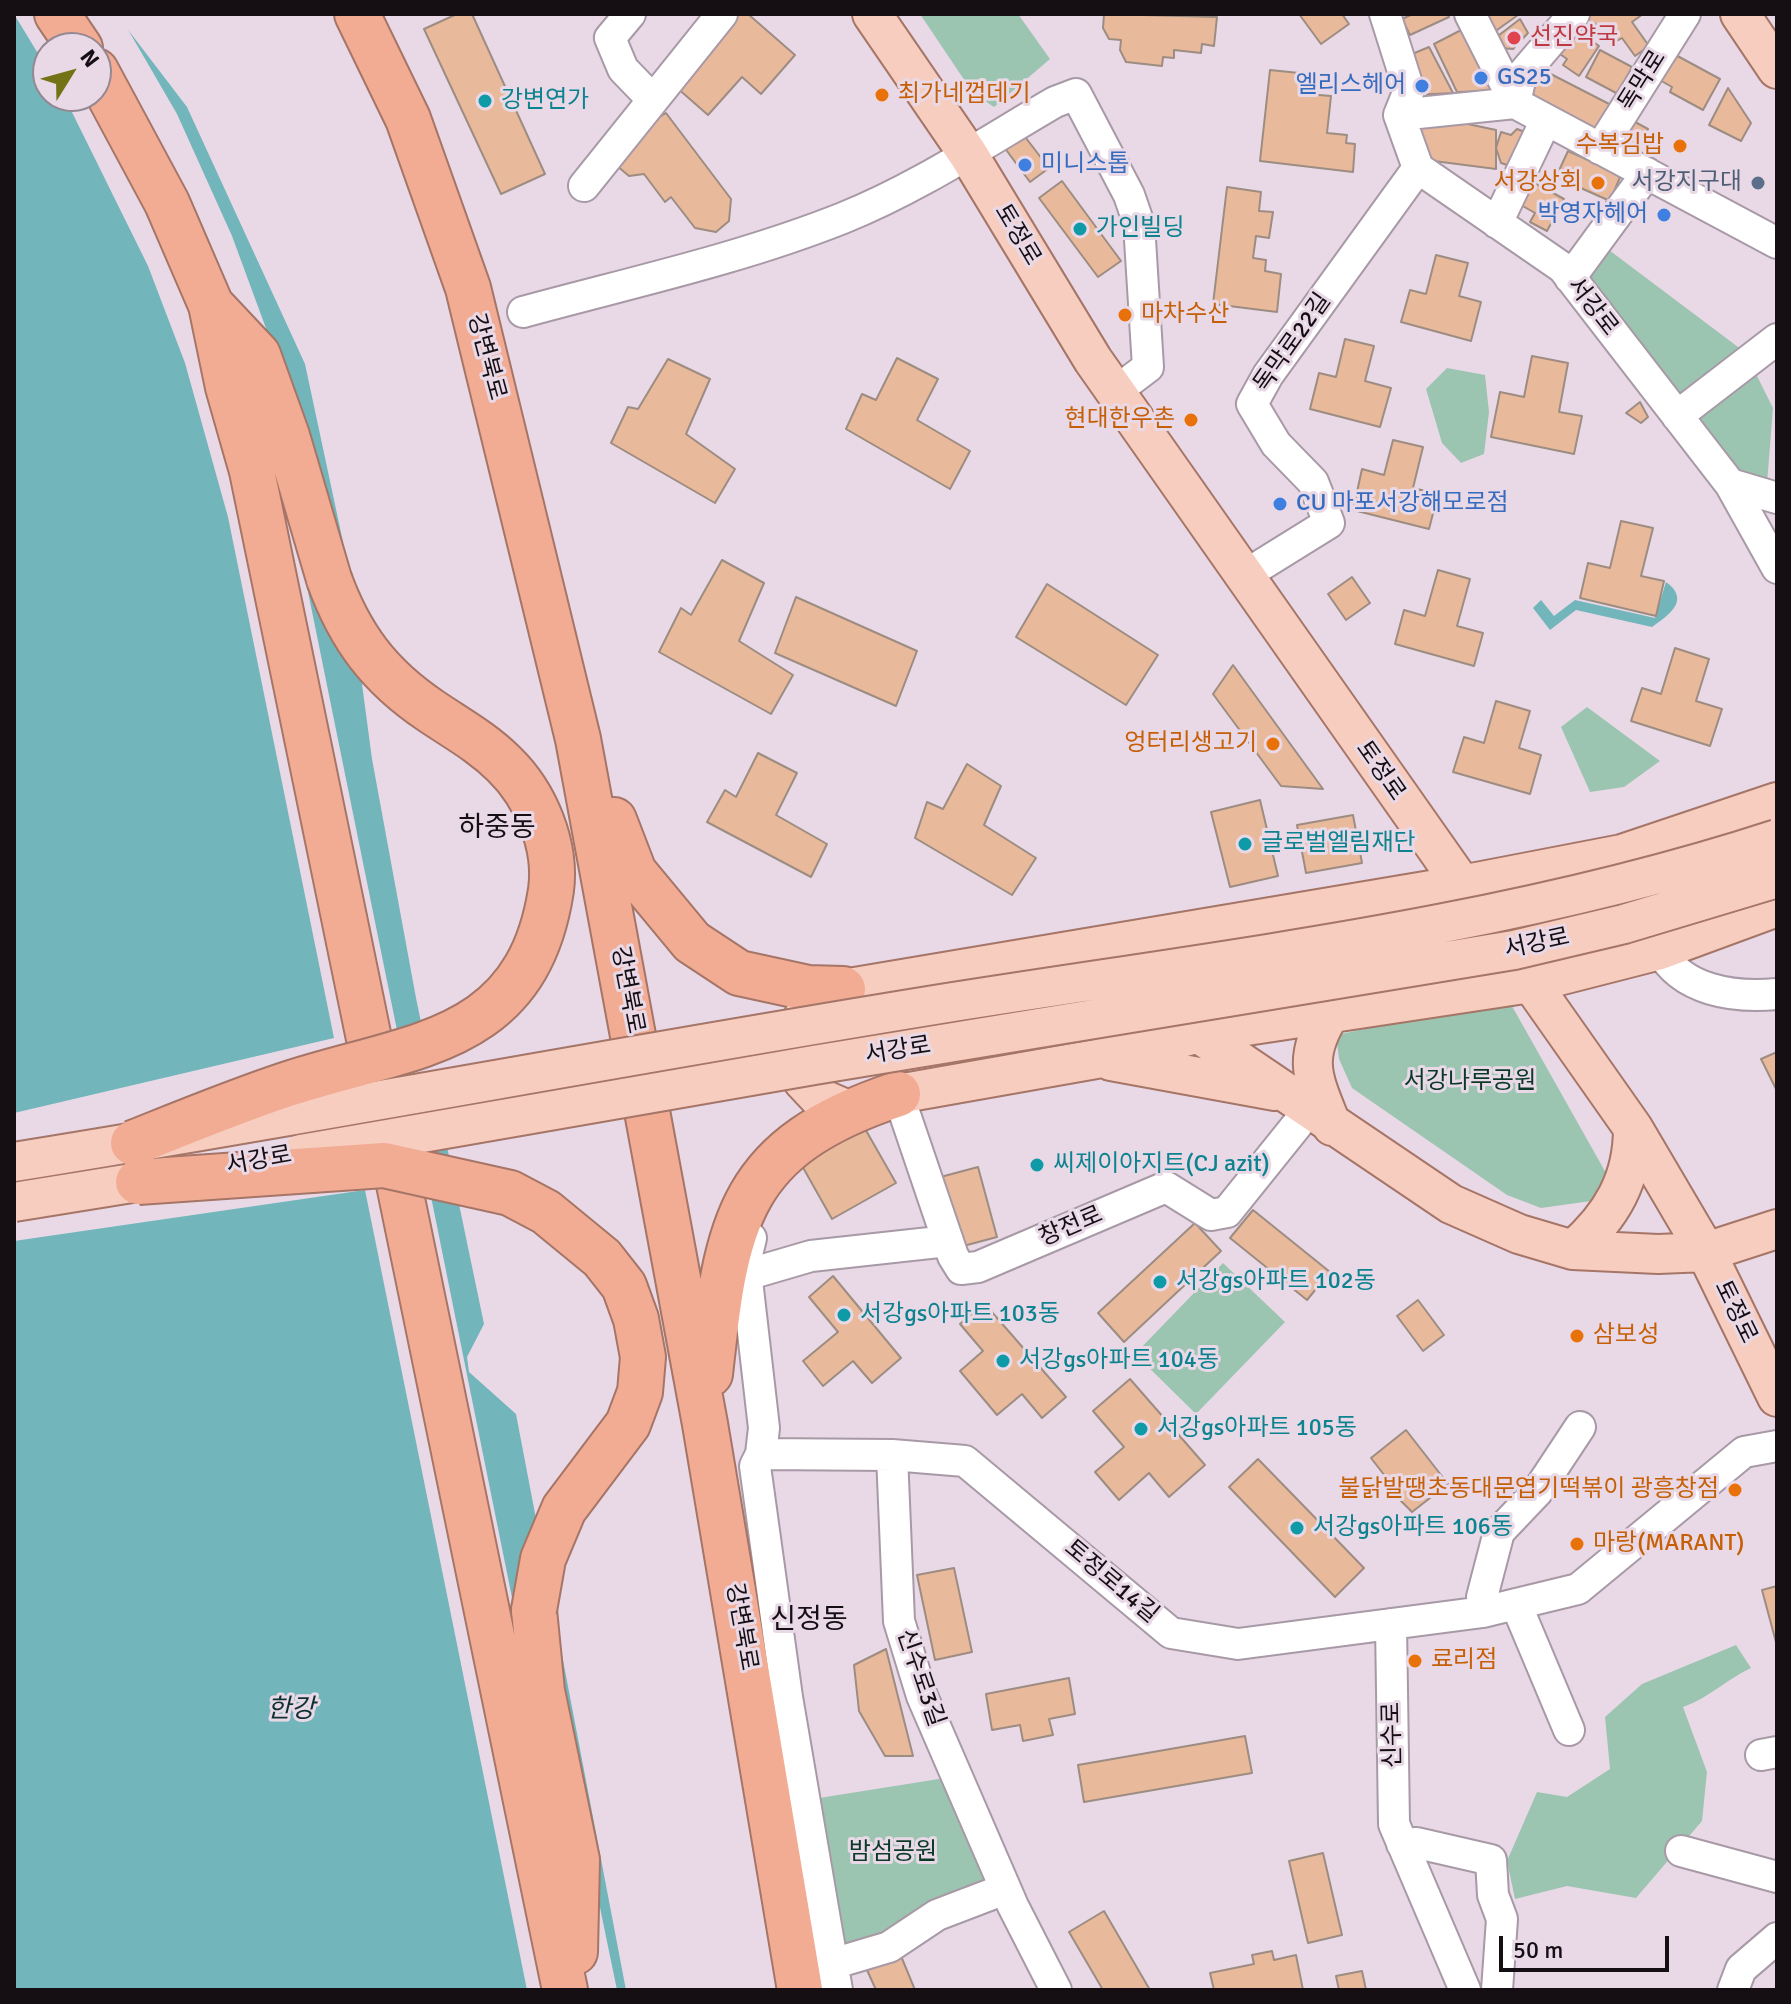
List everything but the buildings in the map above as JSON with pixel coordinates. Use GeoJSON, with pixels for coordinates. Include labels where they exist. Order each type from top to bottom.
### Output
{"type":"FeatureCollection","features":[{"type":"Feature","properties":{"kind":"highway"},"geometry":{"type":"LineString","coordinates":[[57,14],[69,32]]}},
{"type":"Feature","properties":{"kind":"highway","name":"강변북로"},"geometry":{"type":"LineString","coordinates":[[357,14],[408,119],[468,288],[578,739],[641,1063],[705,1424],[823,1981]]}},
{"type":"Feature","properties":{"kind":"highway"},"geometry":{"type":"LineString","coordinates":[[112,101],[167,203],[211,305],[228,387],[252,471],[565,1990]]}},
{"type":"Feature","properties":{"kind":"highway"},"geometry":{"type":"LineString","coordinates":[[135,1162],[286,1085],[429,1046],[467,1028],[494,1007],[518,979],[536,946],[548,910],[553,875],[547,836],[529,797],[506,765],[393,680],[345,622],[258,355],[211,305]]}},
{"type":"Feature","properties":{"kind":"highway"},"geometry":{"type":"LineString","coordinates":[[578,739],[634,872],[692,942],[739,973],[808,988],[843,989]]}},
{"type":"Feature","properties":{"kind":"highway"},"geometry":{"type":"LineString","coordinates":[[705,1424],[719,1291],[731,1241],[748,1198],[763,1176],[800,1139],[848,1110],[898,1094]]}},
{"type":"Feature","properties":{"kind":"highway"},"geometry":{"type":"LineString","coordinates":[[135,1162],[384,1165],[454,1182],[482,1185],[534,1206],[577,1234],[624,1286],[636,1319],[643,1357],[640,1392],[628,1424],[564,1509],[543,1559],[534,1610],[542,1691],[577,1860],[574,1990]]}},
{"type":"Feature","properties":{"kind":"main road","name":"토정로"},"geometry":{"type":"LineString","coordinates":[[872,14],[968,154],[1115,392],[1242,577],[1633,1128],[1706,1252],[1777,1397]]}},
{"type":"Feature","properties":{"kind":"main road"},"geometry":{"type":"LineString","coordinates":[[1740,14],[1777,69]]}},
{"type":"Feature","properties":{"kind":"main road"},"geometry":{"type":"LineString","coordinates":[[848,1110],[818,1097],[803,1081],[796,1033],[809,1005],[843,989],[1461,885],[1622,854],[1777,802]]}},
{"type":"Feature","properties":{"kind":"main road","name":"서강로"},"geometry":{"type":"LineString","coordinates":[[14,1202],[135,1162],[790,1029],[1467,920],[1633,882],[1777,839]]}},
{"type":"Feature","properties":{"kind":"main road","name":"서강로"},"geometry":{"type":"LineString","coordinates":[[14,1162],[135,1162],[829,1062],[1514,950],[1624,924],[1777,878]]}},
{"type":"Feature","properties":{"kind":"main road"},"geometry":{"type":"LineString","coordinates":[[898,1094],[1096,1059],[1200,1033],[1531,983],[1660,950],[1777,907]]}},
{"type":"Feature","properties":{"kind":"main road"},"geometry":{"type":"LineString","coordinates":[[1025,958],[1107,983],[1200,1033],[1451,1204],[1519,1234],[1573,1250],[1658,1254],[1706,1252],[1777,1229]]}},
{"type":"Feature","properties":{"kind":"main road"},"geometry":{"type":"LineString","coordinates":[[1310,1110],[1314,1042],[1331,1012]]}},
{"type":"Feature","properties":{"kind":"main road"},"geometry":{"type":"LineString","coordinates":[[1096,1059],[1310,1110]]}},
{"type":"Feature","properties":{"kind":"main road"},"geometry":{"type":"LineString","coordinates":[[1573,1250],[1593,1233],[1618,1198],[1629,1173],[1633,1128]]}},
{"type":"Feature","properties":{"kind":"street"},"geometry":{"type":"LineString","coordinates":[[630,14],[610,38],[623,69],[651,98]]}},
{"type":"Feature","properties":{"kind":"street"},"geometry":{"type":"LineString","coordinates":[[584,186],[651,98],[722,14]]}},
{"type":"Feature","properties":{"kind":"street"},"geometry":{"type":"LineString","coordinates":[[1385,14],[1409,90],[1399,115],[1418,168]]}},
{"type":"Feature","properties":{"kind":"street"},"geometry":{"type":"LineString","coordinates":[[1470,14],[1515,103],[1777,243]]}},
{"type":"Feature","properties":{"kind":"street"},"geometry":{"type":"LineString","coordinates":[[1515,103],[1521,76],[1574,14]]}},
{"type":"Feature","properties":{"kind":"street","name":"독막로"},"geometry":{"type":"LineString","coordinates":[[1600,149],[1685,14]]}},
{"type":"Feature","properties":{"kind":"street"},"geometry":{"type":"LineString","coordinates":[[523,312],[726,256],[843,218],[968,154],[1055,102],[1076,94],[1129,195],[1139,224],[1148,367],[1115,392]]}},
{"type":"Feature","properties":{"kind":"street"},"geometry":{"type":"LineString","coordinates":[[1399,115],[1515,103]]}},
{"type":"Feature","properties":{"kind":"street"},"geometry":{"type":"LineString","coordinates":[[1497,223],[1546,120]]}},
{"type":"Feature","properties":{"kind":"street","name":"서강로"},"geometry":{"type":"LineString","coordinates":[[1418,168],[1563,268],[1730,484],[1777,568]]}},
{"type":"Feature","properties":{"kind":"street","name":"독막로22길"},"geometry":{"type":"LineString","coordinates":[[1242,577],[1329,523],[1313,482],[1276,444],[1252,404],[1268,375],[1418,168]]}},
{"type":"Feature","properties":{"kind":"street"},"geometry":{"type":"LineString","coordinates":[[1570,278],[1647,173]]}},
{"type":"Feature","properties":{"kind":"street"},"geometry":{"type":"LineString","coordinates":[[1677,416],[1777,339]]}},
{"type":"Feature","properties":{"kind":"street"},"geometry":{"type":"LineString","coordinates":[[1730,484],[1777,498]]}},
{"type":"Feature","properties":{"kind":"street"},"geometry":{"type":"LineString","coordinates":[[1660,950],[1668,966],[1683,978],[1714,990],[1755,996],[1777,994]]}},
{"type":"Feature","properties":{"kind":"street","name":"창전로"},"geometry":{"type":"LineString","coordinates":[[898,1094],[948,1241],[961,1269],[978,1267],[1166,1187],[1211,1215],[1227,1212],[1310,1110]]}},
{"type":"Feature","properties":{"kind":"street"},"geometry":{"type":"LineString","coordinates":[[800,1139],[786,1172],[767,1194],[756,1217],[745,1263],[764,1428],[761,1454],[755,1466],[823,1981],[889,1947],[937,1915],[1005,1889]]}},
{"type":"Feature","properties":{"kind":"street"},"geometry":{"type":"LineString","coordinates":[[746,1275],[811,1256],[948,1241]]}},
{"type":"Feature","properties":{"kind":"street"},"geometry":{"type":"LineString","coordinates":[[1483,1612],[1482,1597],[1499,1532],[1537,1492],[1580,1427]]}},
{"type":"Feature","properties":{"kind":"street","name":"토정로14길"},"geometry":{"type":"LineString","coordinates":[[761,1454],[892,1455],[965,1461],[1171,1633],[1238,1644],[1483,1612],[1578,1589],[1744,1452],[1777,1446]]}},
{"type":"Feature","properties":{"kind":"street","name":"신수로3길"},"geometry":{"type":"LineString","coordinates":[[892,1455],[899,1621],[922,1696],[1005,1889],[1056,1990]]}},
{"type":"Feature","properties":{"kind":"street"},"geometry":{"type":"LineString","coordinates":[[1516,1604],[1569,1730]]}},
{"type":"Feature","properties":{"kind":"street","name":"신수로"},"geometry":{"type":"LineString","coordinates":[[1391,1624],[1394,1824],[1465,1990]]}},
{"type":"Feature","properties":{"kind":"street"},"geometry":{"type":"LineString","coordinates":[[1402,1844],[1417,1843],[1491,1860],[1493,1895],[1502,1919],[1497,1990]]}},
{"type":"Feature","properties":{"kind":"street"},"geometry":{"type":"LineString","coordinates":[[1681,1851],[1777,1877]]}},
{"type":"Feature","properties":{"kind":"street"},"geometry":{"type":"LineString","coordinates":[[1733,1990],[1741,1969],[1777,1938]]}},
{"type":"Feature","properties":{"kind":"green space"},"geometry":{"type":"Polygon","coordinates":[[[920,14],[1018,14],[1050,59],[994,107],[973,93],[920,14]]]}},
{"type":"Feature","properties":{"kind":"green space"},"geometry":{"type":"Polygon","coordinates":[[[1605,247],[1746,353],[1677,404],[1582,279],[1605,247]]]}},
{"type":"Feature","properties":{"kind":"green space"},"geometry":{"type":"Polygon","coordinates":[[[1447,368],[1485,375],[1489,412],[1484,454],[1461,463],[1442,443],[1426,389],[1447,368]]]}},
{"type":"Feature","properties":{"kind":"green space"},"geometry":{"type":"Polygon","coordinates":[[[1753,368],[1773,408],[1767,484],[1735,478],[1687,417],[1753,368]]]}},
{"type":"Feature","properties":{"kind":"green space"},"geometry":{"type":"Polygon","coordinates":[[[1587,707],[1660,761],[1624,787],[1590,792],[1561,727],[1587,707]]]}},
{"type":"Feature","properties":{"kind":"green space","name":"서강나루공원"},"geometry":{"type":"Polygon","coordinates":[[[1508,999],[1606,1173],[1591,1201],[1541,1208],[1507,1195],[1352,1088],[1339,1059],[1336,1035],[1508,999]]]}},
{"type":"Feature","properties":{"kind":"green space"},"geometry":{"type":"Polygon","coordinates":[[[1223,1263],[1285,1322],[1196,1414],[1135,1354],[1223,1263]]]}},
{"type":"Feature","properties":{"kind":"green space"},"geometry":{"type":"Polygon","coordinates":[[[1736,1645],[1751,1668],[1683,1707],[1707,1772],[1702,1821],[1636,1898],[1567,1886],[1515,1899],[1507,1861],[1537,1792],[1567,1797],[1610,1769],[1605,1717],[1642,1684],[1736,1645]]]}},
{"type":"Feature","properties":{"kind":"green space","name":"밤섬공원"},"geometry":{"type":"Polygon","coordinates":[[[945,1778],[991,1882],[838,1953],[813,1799],[945,1778]]]}},
{"type":"Feature","properties":{"kind":"water","name":"한강"},"geometry":{"type":"Polygon","coordinates":[[[14,14],[116,14],[187,107],[305,364],[343,542],[372,759],[416,998],[484,1324],[467,1357],[469,1372],[516,1414],[626,1990],[14,1990],[14,14]]]}},
{"type":"Feature","properties":{"kind":"water"},"geometry":{"type":"Polygon","coordinates":[[[1666,582],[1677,595],[1677,601],[1675,607],[1652,627],[1576,610],[1550,630],[1533,608],[1541,600],[1554,616],[1575,600],[1655,618],[1666,582]]]}},
{"type":"Feature","properties":{"kind":"pier"},"geometry":{"type":"Polygon","coordinates":[[[14,14],[119,14],[177,114],[232,236],[274,350],[291,508],[399,1040],[431,1050],[451,1148],[422,1152],[566,1865],[590,1859],[617,1990],[527,1990],[365,1190],[14,1241],[14,1113],[334,1038],[228,517],[185,363],[148,266],[72,112],[112,112],[112,32],[32,32],[32,44],[14,14]]]}},
{"type":"Feature","properties":{"kind":"place","name":"선진약국"},"geometry":{"type":"Point","coordinates":[1514,38]}},
{"type":"Feature","properties":{"kind":"place","name":"GS25"},"geometry":{"type":"Point","coordinates":[1481,78]}},
{"type":"Feature","properties":{"kind":"place","name":"엘리스헤어"},"geometry":{"type":"Point","coordinates":[1422,86]}},
{"type":"Feature","properties":{"kind":"place","name":"최가네껍데기"},"geometry":{"type":"Point","coordinates":[882,95]}},
{"type":"Feature","properties":{"kind":"place","name":"강변연가"},"geometry":{"type":"Point","coordinates":[485,101]}},
{"type":"Feature","properties":{"kind":"place","name":"수복김밥"},"geometry":{"type":"Point","coordinates":[1680,146]}},
{"type":"Feature","properties":{"kind":"place","name":"미니스톱"},"geometry":{"type":"Point","coordinates":[1025,165]}},
{"type":"Feature","properties":{"kind":"place","name":"서강상회"},"geometry":{"type":"Point","coordinates":[1598,183]}},
{"type":"Feature","properties":{"kind":"place","name":"서강지구대"},"geometry":{"type":"Point","coordinates":[1758,183]}},
{"type":"Feature","properties":{"kind":"place","name":"박영자헤어"},"geometry":{"type":"Point","coordinates":[1664,215]}},
{"type":"Feature","properties":{"kind":"place","name":"가인빌딩"},"geometry":{"type":"Point","coordinates":[1080,229]}},
{"type":"Feature","properties":{"kind":"place","name":"마차수산"},"geometry":{"type":"Point","coordinates":[1125,315]}},
{"type":"Feature","properties":{"kind":"place","name":"현대한우촌"},"geometry":{"type":"Point","coordinates":[1191,420]}},
{"type":"Feature","properties":{"kind":"place","name":"CU 마포서강해모로점"},"geometry":{"type":"Point","coordinates":[1280,504]}},
{"type":"Feature","properties":{"kind":"place","name":"엉터리생고기"},"geometry":{"type":"Point","coordinates":[1273,744]}},
{"type":"Feature","properties":{"kind":"place","name":"글로벌엘림재단"},"geometry":{"type":"Point","coordinates":[1245,844]}},
{"type":"Feature","properties":{"kind":"place","name":"씨제이아지트(CJ azit)"},"geometry":{"type":"Point","coordinates":[1037,1165]}},
{"type":"Feature","properties":{"kind":"place","name":"서강gs아파트 102동"},"geometry":{"type":"Point","coordinates":[1160,1282]}},
{"type":"Feature","properties":{"kind":"place","name":"서강gs아파트 103동"},"geometry":{"type":"Point","coordinates":[844,1315]}},
{"type":"Feature","properties":{"kind":"place","name":"삼보성"},"geometry":{"type":"Point","coordinates":[1577,1336]}},
{"type":"Feature","properties":{"kind":"place","name":"서강gs아파트 104동"},"geometry":{"type":"Point","coordinates":[1003,1361]}},
{"type":"Feature","properties":{"kind":"place","name":"서강gs아파트 105동"},"geometry":{"type":"Point","coordinates":[1141,1429]}},
{"type":"Feature","properties":{"kind":"place","name":"불닭발땡초동대문엽기떡볶이 광흥창점"},"geometry":{"type":"Point","coordinates":[1735,1490]}},
{"type":"Feature","properties":{"kind":"place","name":"서강gs아파트 106동"},"geometry":{"type":"Point","coordinates":[1297,1528]}},
{"type":"Feature","properties":{"kind":"place","name":"마랑(MARANT)"},"geometry":{"type":"Point","coordinates":[1577,1544]}},
{"type":"Feature","properties":{"kind":"place","name":"료리점"},"geometry":{"type":"Point","coordinates":[1415,1661]}},
{"type":"Feature","properties":{"kind":"district","name":"하중동"},"geometry":{"type":"Point","coordinates":[497,829]}},
{"type":"Feature","properties":{"kind":"district","name":"신정동"},"geometry":{"type":"Point","coordinates":[809,1621]}}]}
